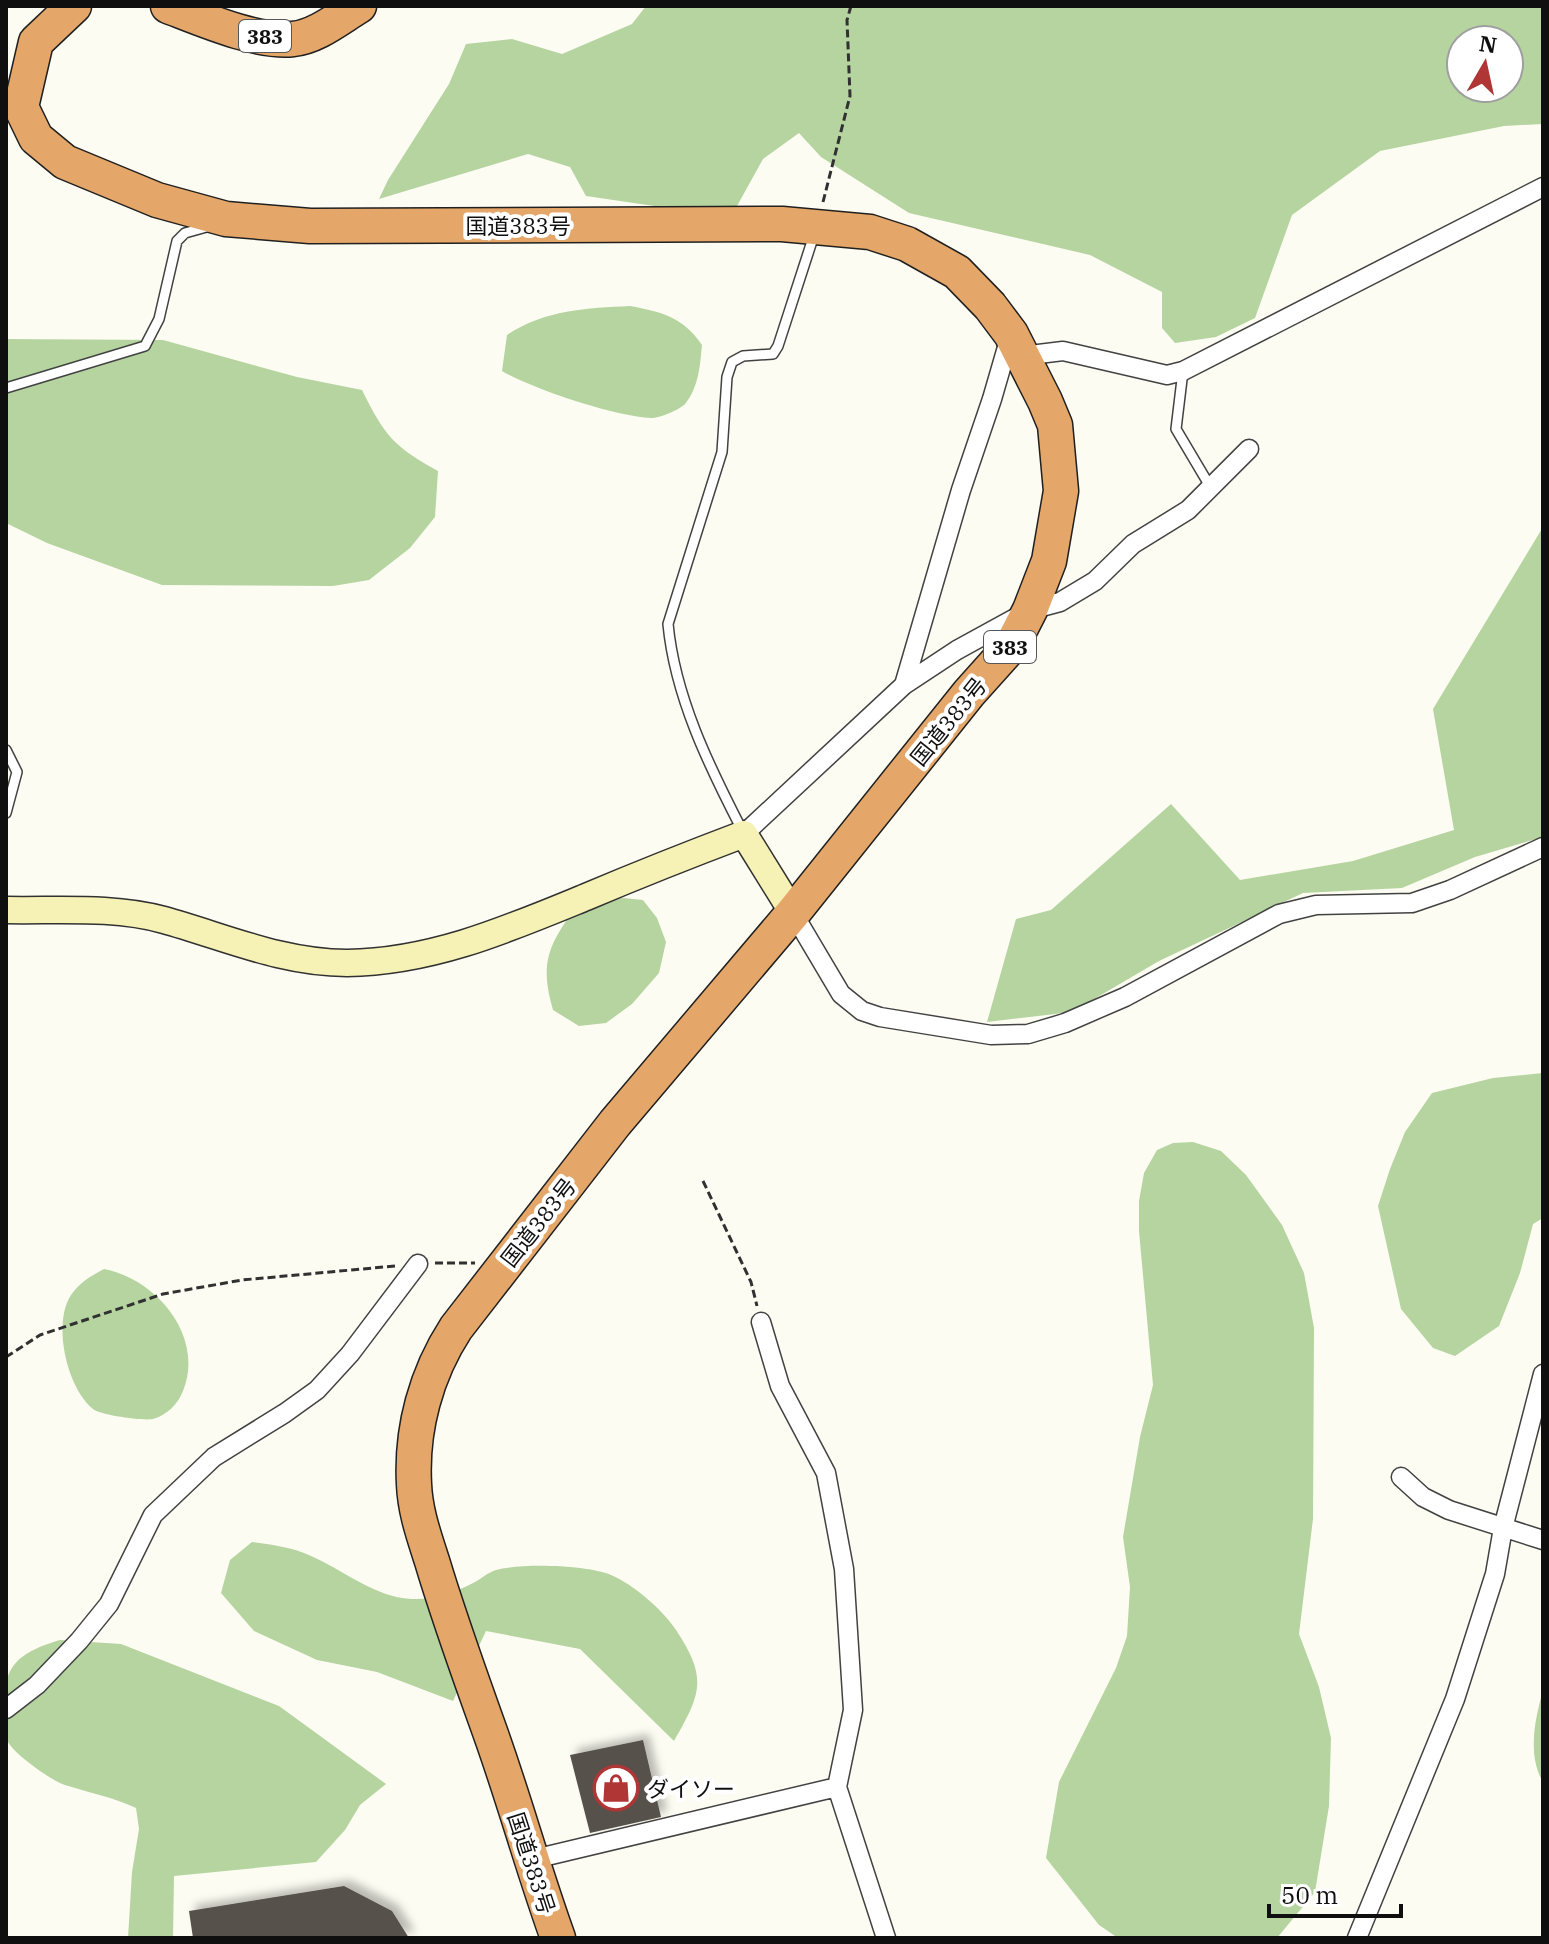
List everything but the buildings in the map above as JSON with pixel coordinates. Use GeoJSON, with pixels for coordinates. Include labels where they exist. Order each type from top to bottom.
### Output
{"type":"FeatureCollection","features":[{"type":"Feature","properties":{"kind":"highway","name":"国道383号"},"geometry":{"type":"LineString","coordinates":[[74,6],[36,42],[21,107],[36,138],[65,162],[78,168],[157,200],[233,220],[310,226],[782,224],[870,232],[907,244],[957,272],[990,306],[1016,345],[1055,425],[1061,491],[1049,561],[1012,645],[969,693],[793,913],[615,1123],[456,1328],[438,1359],[424,1393],[415,1443],[413,1481],[420,1523],[446,1610],[499,1756],[530,1860],[558,1938]]}},
{"type":"Feature","properties":{"kind":"highway","name":"383"},"geometry":{"type":"LineString","coordinates":[[168,6],[241,33],[293,39],[314,33],[359,6]]}},
{"type":"Feature","properties":{"kind":"street"},"geometry":{"type":"LineString","coordinates":[[904,685],[952,519],[992,399],[1016,345],[1063,351],[1167,375],[1183,371],[1543,187]]}},
{"type":"Feature","properties":{"kind":"street"},"geometry":{"type":"LineString","coordinates":[[19,908],[122,913],[162,919],[296,960],[347,963],[409,958],[469,944],[744,834],[904,685],[957,650],[1030,610],[1060,602],[1095,581],[1133,544],[1188,510],[1249,449]]}},
{"type":"Feature","properties":{"kind":"street"},"geometry":{"type":"LineString","coordinates":[[744,834],[841,994],[862,1011],[880,1017],[991,1035],[1028,1034],[1065,1023],[1125,997],[1279,914],[1316,905],[1412,903],[1450,890],[1543,847]]}},
{"type":"Feature","properties":{"kind":"street"},"geometry":{"type":"LineString","coordinates":[[6,1709],[37,1685],[109,1604],[153,1515],[214,1457],[317,1390],[350,1354],[418,1264]]}},
{"type":"Feature","properties":{"kind":"street"},"geometry":{"type":"LineString","coordinates":[[761,1322],[780,1386],[826,1473],[844,1569],[853,1710],[837,1787],[886,1938]]}},
{"type":"Feature","properties":{"kind":"street"},"geometry":{"type":"LineString","coordinates":[[1357,1938],[1455,1699],[1495,1574],[1503,1528],[1543,1374]]}},
{"type":"Feature","properties":{"kind":"street"},"geometry":{"type":"LineString","coordinates":[[1401,1477],[1423,1497],[1449,1510],[1543,1540]]}},
{"type":"Feature","properties":{"kind":"street"},"geometry":{"type":"LineString","coordinates":[[530,1860],[837,1787]]}},
{"type":"Feature","properties":{"kind":"lane"},"geometry":{"type":"LineString","coordinates":[[6,388],[145,346],[159,319],[177,241],[185,233],[233,220]]}},
{"type":"Feature","properties":{"kind":"lane"},"geometry":{"type":"LineString","coordinates":[[744,834],[708,765],[670,647],[668,624],[722,452],[727,377],[732,362],[743,356],[773,354],[816,228]]}},
{"type":"Feature","properties":{"kind":"lane"},"geometry":{"type":"LineString","coordinates":[[1183,371],[1176,429],[1211,488]]}},
{"type":"Feature","properties":{"kind":"lane"},"geometry":{"type":"LineString","coordinates":[[6,750],[17,772],[6,813]]}},
{"type":"Feature","properties":{"kind":"path"},"geometry":{"type":"LineString","coordinates":[[816,228],[850,96],[847,20],[851,6]]}},
{"type":"Feature","properties":{"kind":"path"},"geometry":{"type":"LineString","coordinates":[[703,1181],[751,1282],[761,1322]]}},
{"type":"Feature","properties":{"kind":"path"},"geometry":{"type":"LineString","coordinates":[[6,1357],[40,1335],[163,1294],[242,1280],[418,1264],[505,1263]]}},
{"type":"Feature","properties":{"kind":"green space"},"geometry":{"type":"Polygon","coordinates":[[[646,6],[1543,6],[1543,124],[1504,126],[1380,151],[1292,215],[1255,318],[1216,337],[1175,343],[1162,328],[1162,292],[1090,255],[909,213],[821,157],[799,133],[763,159],[737,206],[661,207],[586,196],[570,167],[528,154],[379,199],[449,84],[466,44],[512,39],[562,54],[632,24],[646,6]]]}},
{"type":"Feature","properties":{"kind":"green space"},"geometry":{"type":"Polygon","coordinates":[[[630,306],[671,317],[687,328],[702,345],[693,390],[685,404],[674,411],[651,418],[618,413],[553,394],[502,371],[507,335],[521,327],[566,312],[630,306]]]}},
{"type":"Feature","properties":{"kind":"green space"},"geometry":{"type":"Polygon","coordinates":[[[6,339],[163,340],[297,377],[362,390],[377,419],[400,447],[438,471],[435,517],[410,548],[369,580],[333,586],[162,585],[47,543],[6,523],[6,339]]]}},
{"type":"Feature","properties":{"kind":"green space"},"geometry":{"type":"Polygon","coordinates":[[[1543,527],[1543,837],[1475,857],[1402,888],[1303,893],[1159,961],[1072,1012],[987,1022],[1016,919],[1051,910],[1171,804],[1240,880],[1353,861],[1454,830],[1433,709],[1543,527]]]}},
{"type":"Feature","properties":{"kind":"green space"},"geometry":{"type":"Polygon","coordinates":[[[643,900],[657,918],[666,942],[659,973],[632,1004],[606,1023],[579,1026],[553,1010],[547,977],[550,952],[561,928],[580,901],[643,900]]]}},
{"type":"Feature","properties":{"kind":"green space"},"geometry":{"type":"Polygon","coordinates":[[[1543,1073],[1543,1218],[1533,1224],[1520,1273],[1499,1326],[1455,1356],[1433,1348],[1401,1309],[1378,1206],[1405,1132],[1432,1093],[1493,1078],[1543,1073]]]}},
{"type":"Feature","properties":{"kind":"green space"},"geometry":{"type":"Polygon","coordinates":[[[1193,1142],[1221,1151],[1246,1175],[1282,1225],[1304,1273],[1314,1328],[1313,1519],[1299,1634],[1319,1687],[1331,1738],[1329,1806],[1315,1892],[1277,1938],[1118,1938],[1099,1925],[1046,1858],[1059,1782],[1116,1668],[1127,1636],[1130,1587],[1123,1537],[1140,1437],[1153,1385],[1139,1231],[1139,1201],[1144,1173],[1157,1150],[1173,1143],[1193,1142]]]}},
{"type":"Feature","properties":{"kind":"green space"},"geometry":{"type":"Polygon","coordinates":[[[104,1269],[142,1285],[172,1314],[182,1331],[188,1371],[183,1391],[171,1408],[153,1419],[122,1417],[93,1409],[76,1386],[70,1371],[63,1338],[65,1307],[78,1286],[104,1269]]]}},
{"type":"Feature","properties":{"kind":"green space"},"geometry":{"type":"Polygon","coordinates":[[[252,1542],[304,1553],[372,1588],[411,1599],[444,1595],[493,1571],[508,1568],[571,1567],[611,1575],[647,1598],[676,1630],[697,1674],[695,1698],[674,1741],[580,1649],[486,1631],[453,1701],[377,1672],[317,1660],[254,1631],[221,1593],[230,1560],[252,1542]]]}},
{"type":"Feature","properties":{"kind":"green space"},"geometry":{"type":"Polygon","coordinates":[[[60,1640],[121,1644],[279,1706],[386,1784],[360,1805],[345,1830],[316,1862],[174,1876],[173,1938],[128,1938],[132,1872],[139,1829],[136,1808],[51,1778],[16,1752],[7,1740],[4,1722],[7,1679],[11,1670],[31,1651],[60,1640]]]}},
{"type":"Feature","properties":{"kind":"green space"},"geometry":{"type":"Polygon","coordinates":[[[1543,1690],[1543,1782],[1534,1749],[1535,1725],[1543,1690]]]}},
{"type":"Feature","properties":{"kind":"place","name":"ダイソー"},"geometry":{"type":"Point","coordinates":[616,1788]}}]}
